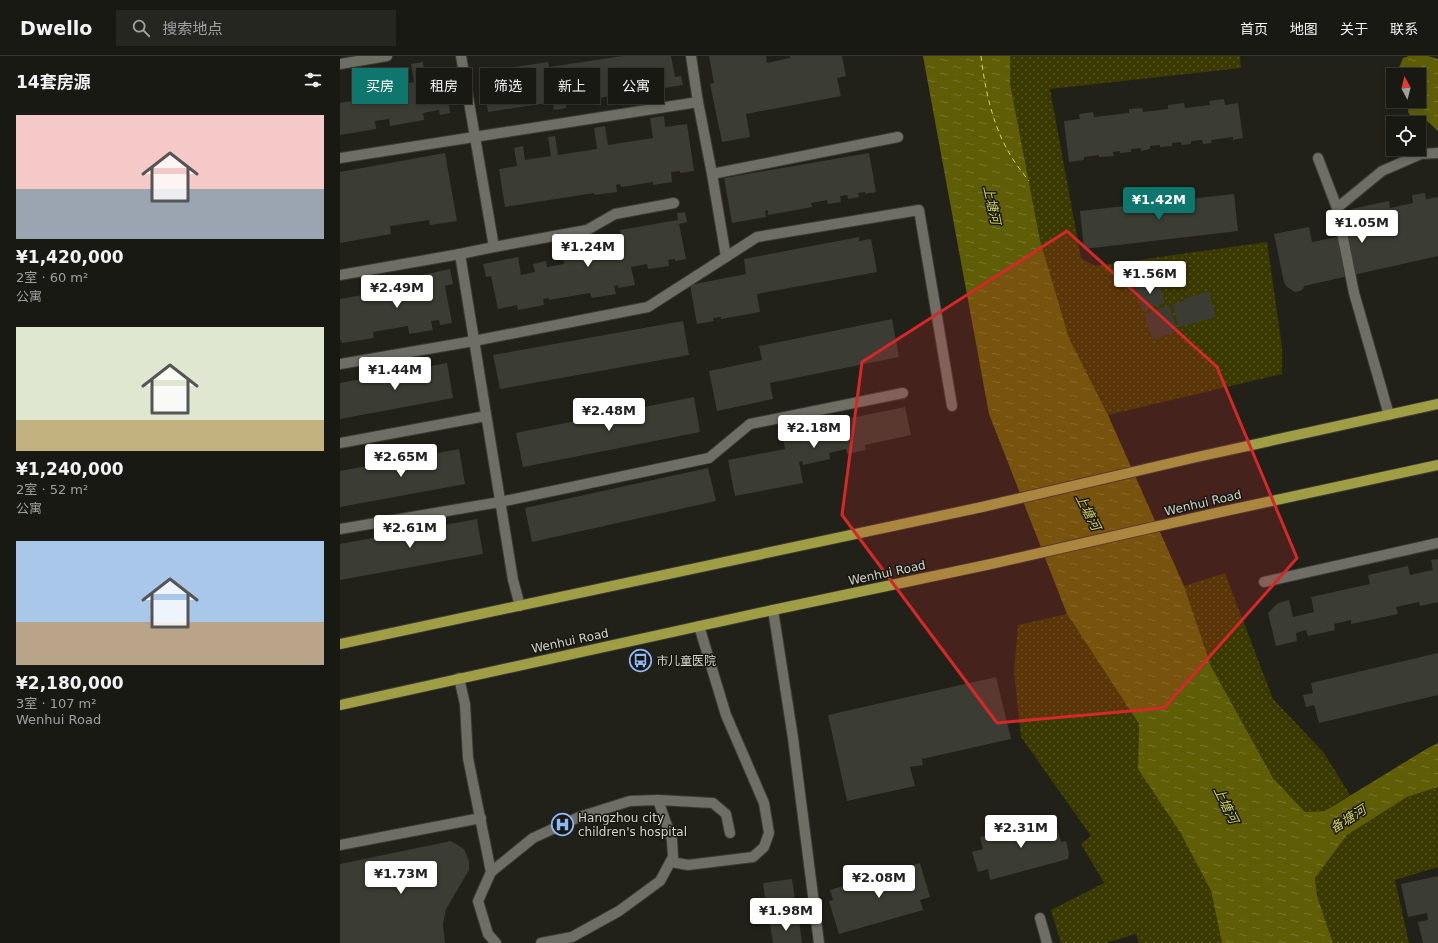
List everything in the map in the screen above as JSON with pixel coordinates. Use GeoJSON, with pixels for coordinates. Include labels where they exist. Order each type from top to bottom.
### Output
{"type":"FeatureCollection","features":[{"type":"Feature","properties":{"kind":"main road"},"geometry":{"type":"LineString","coordinates":[[340,644],[982,507],[1197,457],[1438,404]]}},
{"type":"Feature","properties":{"kind":"main road","name":"Wenhui Road"},"geometry":{"type":"LineString","coordinates":[[340,705],[699,626],[991,564],[1438,465]]}},
{"type":"Feature","properties":{"kind":"street"},"geometry":{"type":"LineString","coordinates":[[340,64],[387,56]]}},
{"type":"Feature","properties":{"kind":"street"},"geometry":{"type":"LineString","coordinates":[[461,56],[494,247]]}},
{"type":"Feature","properties":{"kind":"street"},"geometry":{"type":"LineString","coordinates":[[691,56],[726,257]]}},
{"type":"Feature","properties":{"kind":"street"},"geometry":{"type":"LineString","coordinates":[[340,158],[698,102]]}},
{"type":"Feature","properties":{"kind":"street"},"geometry":{"type":"LineString","coordinates":[[712,174],[898,137]]}},
{"type":"Feature","properties":{"kind":"street"},"geometry":{"type":"LineString","coordinates":[[1337,208],[1382,171],[1421,154],[1438,153]]}},
{"type":"Feature","properties":{"kind":"street"},"geometry":{"type":"LineString","coordinates":[[1318,158],[1337,208],[1354,293],[1389,415]]}},
{"type":"Feature","properties":{"kind":"street"},"geometry":{"type":"LineString","coordinates":[[340,275],[587,230],[615,214],[674,203]]}},
{"type":"Feature","properties":{"kind":"street"},"geometry":{"type":"LineString","coordinates":[[340,364],[474,341],[648,307],[757,237],[920,210],[952,406]]}},
{"type":"Feature","properties":{"kind":"street"},"geometry":{"type":"LineString","coordinates":[[460,254],[513,580],[520,606]]}},
{"type":"Feature","properties":{"kind":"street"},"geometry":{"type":"LineString","coordinates":[[340,529],[500,502],[709,458],[750,424],[903,393]]}},
{"type":"Feature","properties":{"kind":"street"},"geometry":{"type":"LineString","coordinates":[[340,443],[486,416]]}},
{"type":"Feature","properties":{"kind":"street"},"geometry":{"type":"LineString","coordinates":[[1264,582],[1438,543]]}},
{"type":"Feature","properties":{"kind":"street"},"geometry":{"type":"LineString","coordinates":[[773,610],[793,738],[819,943]]}},
{"type":"Feature","properties":{"kind":"street"},"geometry":{"type":"LineString","coordinates":[[671,862],[688,865],[753,857],[764,846],[769,832],[764,803],[726,715],[699,626]]}},
{"type":"Feature","properties":{"kind":"street"},"geometry":{"type":"LineString","coordinates":[[459,678],[465,704],[468,758],[491,872]]}},
{"type":"Feature","properties":{"kind":"street"},"geometry":{"type":"LineString","coordinates":[[541,943],[572,937],[619,911],[660,881],[673,857],[672,840],[658,800]]}},
{"type":"Feature","properties":{"kind":"street"},"geometry":{"type":"LineString","coordinates":[[496,943],[488,934],[478,901],[491,872],[533,838],[579,817],[630,802],[658,800],[713,802],[726,814],[730,833]]}},
{"type":"Feature","properties":{"kind":"street"},"geometry":{"type":"LineString","coordinates":[[340,845],[481,818]]}},
{"type":"Feature","properties":{"kind":"street"},"geometry":{"type":"LineString","coordinates":[[1040,918],[1047,943]]}},
{"type":"Feature","properties":{"kind":"highlighted area"},"geometry":{"type":"Polygon","coordinates":[[[1067,231],[1217,367],[1297,558],[1164,708],[997,723],[842,515],[862,362],[1067,231]]]}},
{"type":"Feature","properties":{"kind":"shaded area"},"geometry":{"type":"Polygon","coordinates":[[[1010,56],[1240,56],[1241,68],[1050,89],[1081,258],[1095,266],[1267,242],[1282,347],[1282,374],[1108,415],[1069,338],[1040,240],[1010,83],[1010,56]]]}},
{"type":"Feature","properties":{"kind":"shaded area"},"geometry":{"type":"Polygon","coordinates":[[[1225,573],[1273,699],[1324,753],[1350,795],[1325,811],[1305,812],[1273,778],[1211,666],[1184,586],[1225,573]]]}},
{"type":"Feature","properties":{"kind":"shaded area"},"geometry":{"type":"Polygon","coordinates":[[[1067,614],[1139,724],[1138,769],[1180,832],[1211,891],[1222,943],[1139,943],[1136,934],[1106,943],[1061,943],[1051,910],[1104,883],[1081,844],[1091,836],[1021,737],[1014,672],[1018,625],[1067,614]]]}},
{"type":"Feature","properties":{"kind":"shaded area"},"geometry":{"type":"Polygon","coordinates":[[[1438,787],[1438,867],[1395,880],[1409,943],[1333,943],[1317,896],[1315,878],[1347,835],[1407,797],[1438,787]]]}},
{"type":"Feature","properties":{"kind":"water"},"geometry":{"type":"Polygon","coordinates":[[[923,56],[1010,56],[1010,83],[1040,240],[1069,338],[1108,415],[1184,586],[1211,666],[1273,778],[1305,812],[1325,811],[1438,743],[1438,787],[1407,797],[1347,835],[1315,878],[1317,896],[1333,943],[1222,943],[1211,891],[1180,832],[1138,769],[1139,724],[1067,614],[989,414],[923,56]]]}},
{"type":"Feature","properties":{"kind":"water"},"geometry":{"type":"Polygon","coordinates":[[[1409,56],[1428,56],[1438,59],[1438,131],[1426,120],[1426,116],[1411,116],[1408,112],[1408,108],[1426,108],[1426,68],[1399,68],[1403,58],[1409,56]]]}},
{"type":"Feature","properties":{"kind":"building"},"geometry":{"type":"Polygon","coordinates":[[[623,56],[671,56],[675,77],[681,76],[683,85],[664,88],[664,68],[608,68],[608,97],[600,98],[600,68],[544,68],[544,103],[488,112],[487,104],[536,104],[536,68],[508,68],[548,62],[549,67],[623,56]]]}},
{"type":"Feature","properties":{"kind":"building"},"geometry":{"type":"Polygon","coordinates":[[[709,56],[766,56],[767,63],[790,58],[790,56],[842,56],[846,76],[837,78],[841,96],[746,114],[750,137],[722,142],[710,84],[714,83],[709,56]]]}},
{"type":"Feature","properties":{"kind":"building"},"geometry":{"type":"Polygon","coordinates":[[[423,62],[424,68],[416,68],[416,104],[449,104],[450,113],[440,115],[439,110],[423,113],[424,120],[390,126],[389,119],[375,121],[376,129],[340,135],[340,103],[352,101],[352,104],[408,104],[408,83],[414,82],[411,64],[423,62]]]}},
{"type":"Feature","properties":{"kind":"building"},"geometry":{"type":"Polygon","coordinates":[[[1224,99],[1225,105],[1238,103],[1243,138],[1233,140],[1233,137],[1211,140],[1212,143],[1203,144],[1202,140],[1191,141],[1191,144],[1181,145],[1181,142],[1172,143],[1172,146],[1150,146],[1150,149],[1141,151],[1141,148],[1131,149],[1131,152],[1113,152],[1114,156],[1099,157],[1099,155],[1084,157],[1084,160],[1069,162],[1064,121],[1080,119],[1079,114],[1093,112],[1094,117],[1129,113],[1129,109],[1142,108],[1143,112],[1168,109],[1168,105],[1184,103],[1185,108],[1210,105],[1209,101],[1224,99]]]}},
{"type":"Feature","properties":{"kind":"building"},"geometry":{"type":"Polygon","coordinates":[[[553,104],[566,104],[566,108],[554,110],[553,104]]]}},
{"type":"Feature","properties":{"kind":"building"},"geometry":{"type":"Polygon","coordinates":[[[664,116],[665,127],[687,124],[694,171],[680,173],[680,171],[671,172],[672,182],[653,185],[653,182],[621,187],[620,184],[616,185],[617,192],[594,195],[594,193],[505,207],[499,169],[517,166],[514,148],[523,146],[525,160],[551,156],[548,137],[555,136],[558,155],[597,149],[594,128],[605,126],[608,145],[653,138],[650,118],[664,116]]]}},
{"type":"Feature","properties":{"kind":"building"},"geometry":{"type":"Polygon","coordinates":[[[445,153],[457,221],[430,225],[429,220],[390,226],[391,234],[340,243],[340,172],[445,153]]]}},
{"type":"Feature","properties":{"kind":"building"},"geometry":{"type":"Polygon","coordinates":[[[869,153],[876,192],[865,194],[865,192],[858,193],[859,197],[848,199],[847,195],[840,196],[841,202],[828,204],[827,200],[811,203],[812,207],[768,215],[768,210],[765,211],[766,217],[732,223],[724,178],[869,153]]]}},
{"type":"Feature","properties":{"kind":"building"},"geometry":{"type":"Polygon","coordinates":[[[1425,193],[1426,199],[1438,197],[1438,256],[1304,286],[1300,291],[1295,292],[1287,287],[1284,282],[1274,234],[1309,227],[1312,242],[1351,234],[1348,221],[1353,220],[1351,209],[1389,201],[1390,208],[1413,203],[1412,195],[1425,193]]]}},
{"type":"Feature","properties":{"kind":"building"},"geometry":{"type":"Polygon","coordinates":[[[1234,194],[1238,231],[1084,249],[1080,211],[1234,194]]]}},
{"type":"Feature","properties":{"kind":"building"},"geometry":{"type":"Polygon","coordinates":[[[685,212],[687,222],[679,224],[686,259],[675,261],[675,259],[668,260],[669,266],[648,269],[647,264],[631,267],[635,285],[618,288],[618,285],[614,286],[616,294],[592,298],[590,293],[549,300],[549,298],[543,299],[544,305],[518,310],[517,305],[498,309],[491,276],[486,277],[483,264],[518,257],[521,275],[535,272],[533,264],[546,261],[547,267],[564,264],[563,257],[614,248],[615,252],[624,251],[620,230],[678,220],[677,213],[685,212]]]}},
{"type":"Feature","properties":{"kind":"building"},"geometry":{"type":"Polygon","coordinates":[[[859,237],[859,241],[871,239],[877,272],[757,294],[760,312],[721,319],[721,317],[713,318],[714,321],[697,324],[690,285],[746,274],[744,259],[859,237]]]}},
{"type":"Feature","properties":{"kind":"building"},"geometry":{"type":"Polygon","coordinates":[[[450,269],[453,284],[445,286],[452,323],[440,325],[439,320],[431,321],[433,330],[409,334],[408,326],[373,332],[374,338],[342,343],[340,340],[340,299],[420,285],[418,276],[450,269]]]}},
{"type":"Feature","properties":{"kind":"building"},"geometry":{"type":"Polygon","coordinates":[[[1157,279],[1165,303],[1142,311],[1134,287],[1157,279]]]}},
{"type":"Feature","properties":{"kind":"building"},"geometry":{"type":"Polygon","coordinates":[[[1209,291],[1216,317],[1179,327],[1172,304],[1209,291]]]}},
{"type":"Feature","properties":{"kind":"building"},"geometry":{"type":"Polygon","coordinates":[[[1169,305],[1178,331],[1153,340],[1144,314],[1169,305]]]}},
{"type":"Feature","properties":{"kind":"building"},"geometry":{"type":"Polygon","coordinates":[[[892,319],[899,357],[770,383],[773,399],[717,411],[709,371],[762,360],[759,346],[892,319]]]}},
{"type":"Feature","properties":{"kind":"building"},"geometry":{"type":"Polygon","coordinates":[[[683,321],[689,355],[500,389],[493,355],[683,321]]]}},
{"type":"Feature","properties":{"kind":"building"},"geometry":{"type":"Polygon","coordinates":[[[447,363],[453,398],[340,419],[340,383],[447,363]]]}},
{"type":"Feature","properties":{"kind":"building"},"geometry":{"type":"Polygon","coordinates":[[[694,397],[700,432],[523,467],[516,433],[694,397]]]}},
{"type":"Feature","properties":{"kind":"building"},"geometry":{"type":"Polygon","coordinates":[[[905,407],[911,435],[865,445],[866,450],[847,454],[846,449],[829,453],[830,459],[803,465],[802,461],[799,462],[803,483],[735,496],[728,460],[785,449],[782,432],[905,407]]]}},
{"type":"Feature","properties":{"kind":"building"},"geometry":{"type":"Polygon","coordinates":[[[459,449],[465,484],[340,507],[340,471],[459,449]]]}},
{"type":"Feature","properties":{"kind":"building"},"geometry":{"type":"Polygon","coordinates":[[[708,468],[716,501],[532,542],[525,508],[708,468]]]}},
{"type":"Feature","properties":{"kind":"building"},"geometry":{"type":"Polygon","coordinates":[[[477,519],[483,554],[340,580],[340,544],[477,519]]]}},
{"type":"Feature","properties":{"kind":"building"},"geometry":{"type":"Polygon","coordinates":[[[1438,559],[1438,602],[1420,606],[1419,602],[1396,607],[1398,614],[1351,624],[1351,620],[1334,624],[1335,630],[1308,636],[1306,630],[1296,633],[1297,641],[1276,646],[1268,613],[1278,603],[1289,600],[1293,617],[1314,612],[1311,597],[1370,584],[1368,575],[1408,566],[1410,575],[1433,570],[1431,560],[1438,559]]]}},
{"type":"Feature","properties":{"kind":"building"},"geometry":{"type":"Polygon","coordinates":[[[1438,653],[1438,695],[1319,723],[1314,705],[1306,707],[1303,695],[1313,693],[1311,683],[1438,653]]]}},
{"type":"Feature","properties":{"kind":"building"},"geometry":{"type":"Polygon","coordinates":[[[996,677],[1011,739],[922,759],[923,765],[910,767],[915,786],[847,801],[828,715],[996,677]]]}},
{"type":"Feature","properties":{"kind":"building"},"geometry":{"type":"Polygon","coordinates":[[[1054,817],[1061,842],[1066,841],[1069,854],[1068,859],[990,880],[988,869],[978,872],[972,852],[983,849],[980,837],[1054,817]]]}},
{"type":"Feature","properties":{"kind":"building"},"geometry":{"type":"Polygon","coordinates":[[[451,841],[464,849],[469,861],[469,870],[446,909],[443,924],[445,943],[340,943],[340,864],[451,841]]]}},
{"type":"Feature","properties":{"kind":"building"},"geometry":{"type":"Polygon","coordinates":[[[920,863],[930,897],[920,900],[923,910],[839,934],[829,901],[833,900],[830,890],[920,863]]]}},
{"type":"Feature","properties":{"kind":"building"},"geometry":{"type":"Polygon","coordinates":[[[1438,876],[1438,943],[1423,943],[1418,922],[1428,920],[1427,913],[1408,917],[1401,884],[1438,876]]]}},
{"type":"Feature","properties":{"kind":"building"},"geometry":{"type":"Polygon","coordinates":[[[792,879],[797,914],[766,918],[765,910],[762,911],[761,899],[765,898],[763,883],[792,879]]]}},
{"type":"Feature","properties":{"kind":"building"},"geometry":{"type":"Polygon","coordinates":[[[799,920],[802,943],[773,943],[770,924],[799,920]]]}},
{"type":"Feature","properties":{"kind":"ferry route"},"geometry":{"type":"LineString","coordinates":[[981,56],[991,108],[999,133],[1017,166],[1029,181]]}},
{"type":"Feature","properties":{"kind":"place","name":"市儿童医院"},"geometry":{"type":"Point","coordinates":[641,661]}},
{"type":"Feature","properties":{"kind":"place","name":"Hangzhou city children's hospital"},"geometry":{"type":"Point","coordinates":[562,825]}},
{"type":"Feature","properties":{"kind":"water label","name":"上塘河"},"geometry":{"type":"Point","coordinates":[992,205]}},
{"type":"Feature","properties":{"kind":"water label","name":"上塘河"},"geometry":{"type":"Point","coordinates":[1088,512]}},
{"type":"Feature","properties":{"kind":"water label","name":"上塘河"},"geometry":{"type":"Point","coordinates":[1226,805]}},
{"type":"Feature","properties":{"kind":"water label","name":"备塘河"},"geometry":{"type":"Point","coordinates":[1348,819]}}]}
